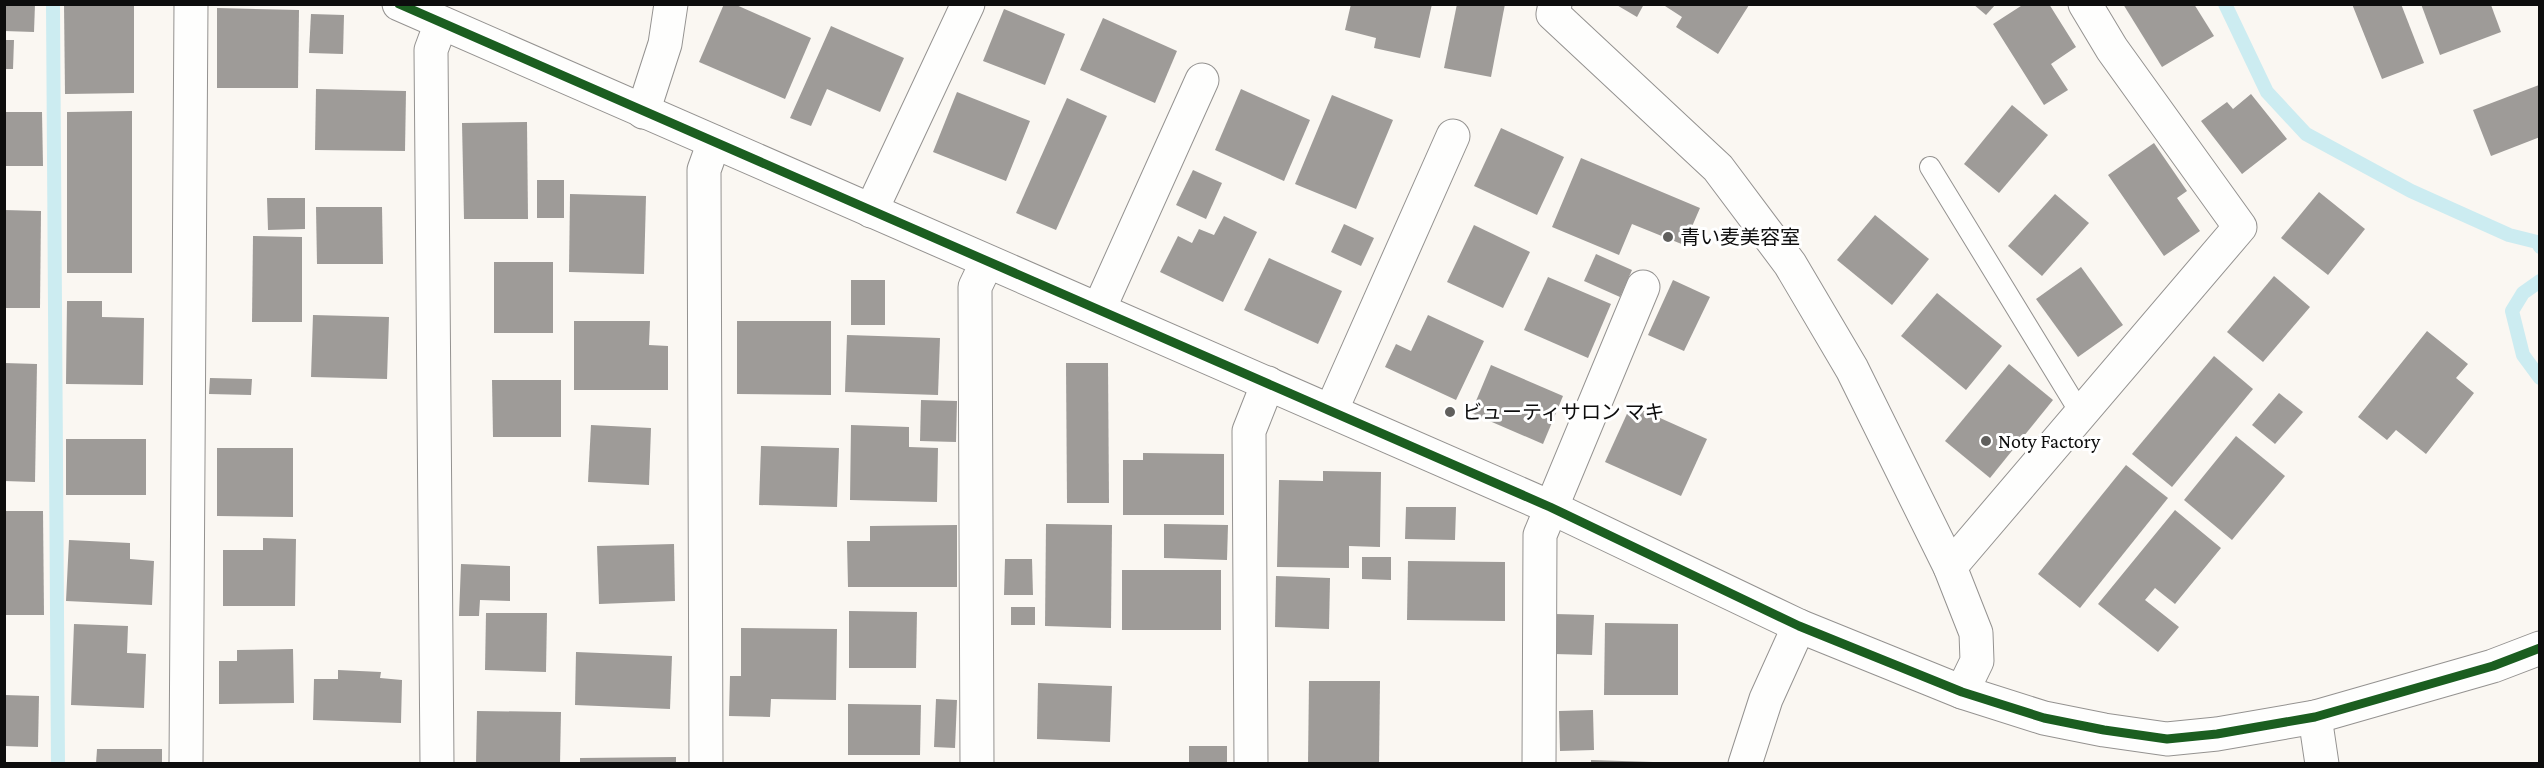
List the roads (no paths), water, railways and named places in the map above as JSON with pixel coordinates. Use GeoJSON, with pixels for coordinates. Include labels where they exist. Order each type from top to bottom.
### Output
{"type":"FeatureCollection","features":[{"type":"Feature","properties":{"kind":"street"},"geometry":{"type":"LineString","coordinates":[[186,764],[191,4]]}},
{"type":"Feature","properties":{"kind":"street"},"geometry":{"type":"LineString","coordinates":[[399,4],[1550,507],[1800,626],[1962,692],[2044,718],[2104,730],[2168,739],[2217,734],[2315,717],[2493,666],[2540,648]]}},
{"type":"Feature","properties":{"kind":"street"},"geometry":{"type":"LineString","coordinates":[[643,112],[665,44],[671,4]]}},
{"type":"Feature","properties":{"kind":"street"},"geometry":{"type":"LineString","coordinates":[[871,211],[968,4]]}},
{"type":"Feature","properties":{"kind":"street"},"geometry":{"type":"LineString","coordinates":[[1555,4],[1553,14],[1718,168],[1790,264],[1852,369],[1950,567],[1976,633],[1977,661],[1962,692]]}},
{"type":"Feature","properties":{"kind":"street"},"geometry":{"type":"LineString","coordinates":[[1950,567],[2240,227],[2112,49],[2085,4]]}},
{"type":"Feature","properties":{"kind":"street"},"geometry":{"type":"LineString","coordinates":[[437,764],[430,50],[441,23]]}},
{"type":"Feature","properties":{"kind":"street"},"geometry":{"type":"LineString","coordinates":[[1099,309],[1202,80]]}},
{"type":"Feature","properties":{"kind":"street"},"geometry":{"type":"LineString","coordinates":[[1331,411],[1453,136]]}},
{"type":"Feature","properties":{"kind":"street"},"geometry":{"type":"LineString","coordinates":[[706,764],[704,170],[714,142]]}},
{"type":"Feature","properties":{"kind":"street"},"geometry":{"type":"LineString","coordinates":[[977,764],[975,287],[987,262]]}},
{"type":"Feature","properties":{"kind":"street"},"geometry":{"type":"LineString","coordinates":[[1539,764],[1540,535],[1643,287]]}},
{"type":"Feature","properties":{"kind":"street"},"geometry":{"type":"LineString","coordinates":[[1251,764],[1250,431],[1268,383]]}},
{"type":"Feature","properties":{"kind":"street"},"geometry":{"type":"LineString","coordinates":[[1745,764],[1766,699],[1800,626]]}},
{"type":"Feature","properties":{"kind":"street"},"geometry":{"type":"LineString","coordinates":[[2315,717],[2322,764]]}},
{"type":"Feature","properties":{"kind":"lane"},"geometry":{"type":"LineString","coordinates":[[1930,167],[2081,414]]}},
{"type":"Feature","properties":{"kind":"waterway"},"geometry":{"type":"LineString","coordinates":[[53,4],[58,764]]}},
{"type":"Feature","properties":{"kind":"waterway"},"geometry":{"type":"LineString","coordinates":[[2225,4],[2267,92],[2306,134],[2411,191],[2509,235],[2537,242],[2540,247]]}},
{"type":"Feature","properties":{"kind":"waterway"},"geometry":{"type":"LineString","coordinates":[[2540,281],[2523,293],[2512,311],[2523,355],[2540,378]]}},
{"type":"Feature","properties":{"kind":"place","name":"青い麦美容室"},"geometry":{"type":"Point","coordinates":[1668,237]}},
{"type":"Feature","properties":{"kind":"place","name":"ビューティサロン マキ"},"geometry":{"type":"Point","coordinates":[1450,412]}},
{"type":"Feature","properties":{"kind":"place","name":"Noty Factory"},"geometry":{"type":"Point","coordinates":[1986,441]}}]}
